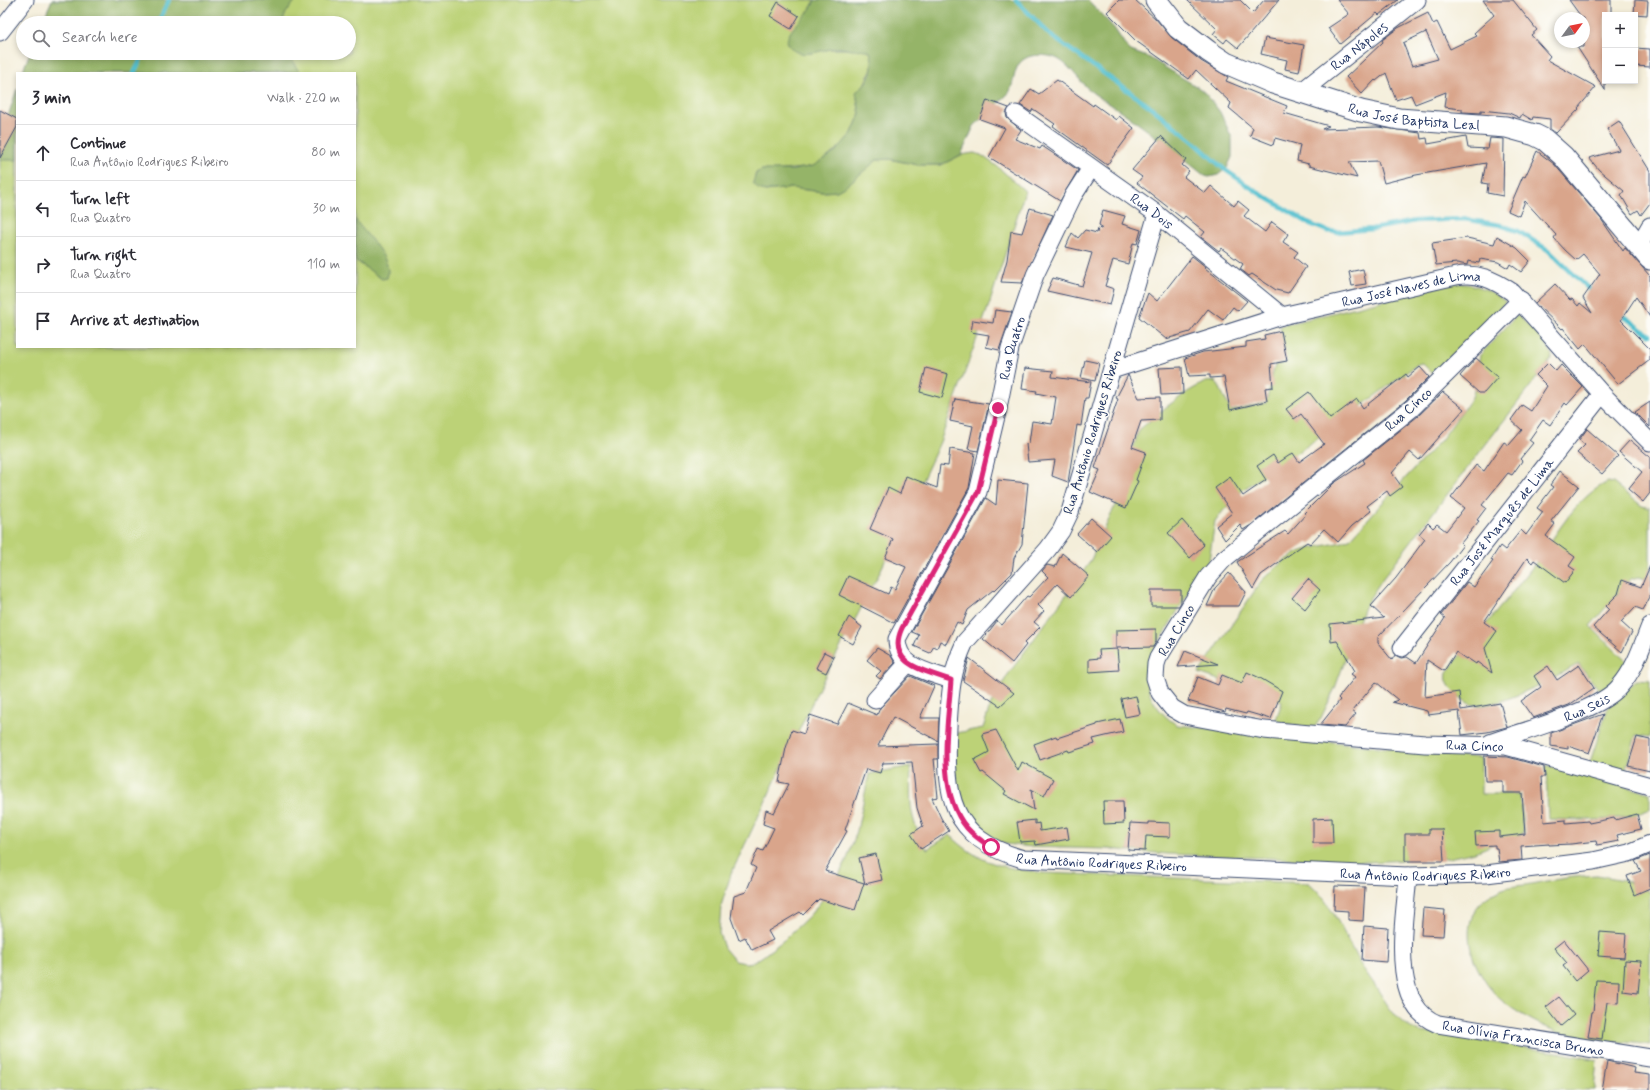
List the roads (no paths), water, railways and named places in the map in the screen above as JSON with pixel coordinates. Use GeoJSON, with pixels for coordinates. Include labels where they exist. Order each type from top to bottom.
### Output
{"type":"FeatureCollection","features":[{"type":"Feature","properties":{"kind":"street"},"geometry":{"type":"LineString","coordinates":[[0,32],[25,0]]}},
{"type":"Feature","properties":{"kind":"street","name":"Rua José Baptista Leal"},"geometry":{"type":"LineString","coordinates":[[1156,0],[1178,28],[1208,51],[1250,73],[1301,92],[1361,111],[1399,119],[1506,127],[1535,134],[1545,140],[1563,156],[1644,252]]}},
{"type":"Feature","properties":{"kind":"street","name":"Rua Nápoles"},"geometry":{"type":"LineString","coordinates":[[1301,92],[1418,0]]}},
{"type":"Feature","properties":{"kind":"street","name":"Rua Dois"},"geometry":{"type":"LineString","coordinates":[[1016,114],[1157,214],[1282,316]]}},
{"type":"Feature","properties":{"kind":"street","name":"Rua Quatro"},"geometry":{"type":"LineString","coordinates":[[908,663],[899,652],[897,639],[978,492],[985,469],[1010,348],[1035,275],[1073,196],[1091,168]]}},
{"type":"Feature","properties":{"kind":"street","name":"Rua Antônio Rodrigues Ribeiro"},"geometry":{"type":"LineString","coordinates":[[1157,214],[1078,488],[1061,532],[1048,549],[965,642],[957,658],[951,680],[946,771],[952,800],[959,816],[967,828],[978,839],[1006,854],[1023,859],[1408,876],[1486,874],[1593,861],[1629,853],[1650,844]]}},
{"type":"Feature","properties":{"kind":"street"},"geometry":{"type":"LineString","coordinates":[[1644,252],[1650,226]]}},
{"type":"Feature","properties":{"kind":"street","name":"Rua José Naves de Lima"},"geometry":{"type":"LineString","coordinates":[[1112,370],[1282,316],[1465,274],[1480,276],[1494,281],[1512,292],[1602,394],[1650,442]]}},
{"type":"Feature","properties":{"kind":"street","name":"Rua Cinco"},"geometry":{"type":"LineString","coordinates":[[1520,300],[1412,408],[1224,559],[1208,577],[1158,658],[1154,670],[1157,686],[1168,705],[1177,712],[1193,718],[1264,730],[1425,744],[1485,745],[1515,749],[1650,786]]}},
{"type":"Feature","properties":{"kind":"street","name":"Rua José Marquês de Lima"},"geometry":{"type":"LineString","coordinates":[[1402,648],[1602,394]]}},
{"type":"Feature","properties":{"kind":"street","name":"Rua Seis"},"geometry":{"type":"LineString","coordinates":[[1485,745],[1585,709],[1607,699],[1621,686],[1630,672],[1650,626]]}},
{"type":"Feature","properties":{"kind":"street"},"geometry":{"type":"LineString","coordinates":[[875,700],[908,663],[951,680]]}},
{"type":"Feature","properties":{"kind":"street","name":"Rua Olívia Francisca Bruno"},"geometry":{"type":"LineString","coordinates":[[1408,876],[1403,965],[1410,996],[1423,1016],[1438,1024],[1650,1058]]}},
{"type":"Feature","properties":{"kind":"waterway"},"geometry":{"type":"LineString","coordinates":[[161,16],[169,0]]}},
{"type":"Feature","properties":{"kind":"waterway"},"geometry":{"type":"LineString","coordinates":[[1016,0],[1050,35],[1152,108],[1194,142],[1224,169],[1257,192],[1310,224],[1327,231],[1337,232],[1372,229],[1416,221],[1464,219],[1500,225],[1518,231],[1548,250],[1593,293]]}},
{"type":"Feature","properties":{"kind":"waterway"},"geometry":{"type":"LineString","coordinates":[[134,72],[140,60]]}},
{"type":"Feature","properties":{"kind":"waterway"},"geometry":{"type":"LineString","coordinates":[[1619,313],[1650,335]]}}]}
